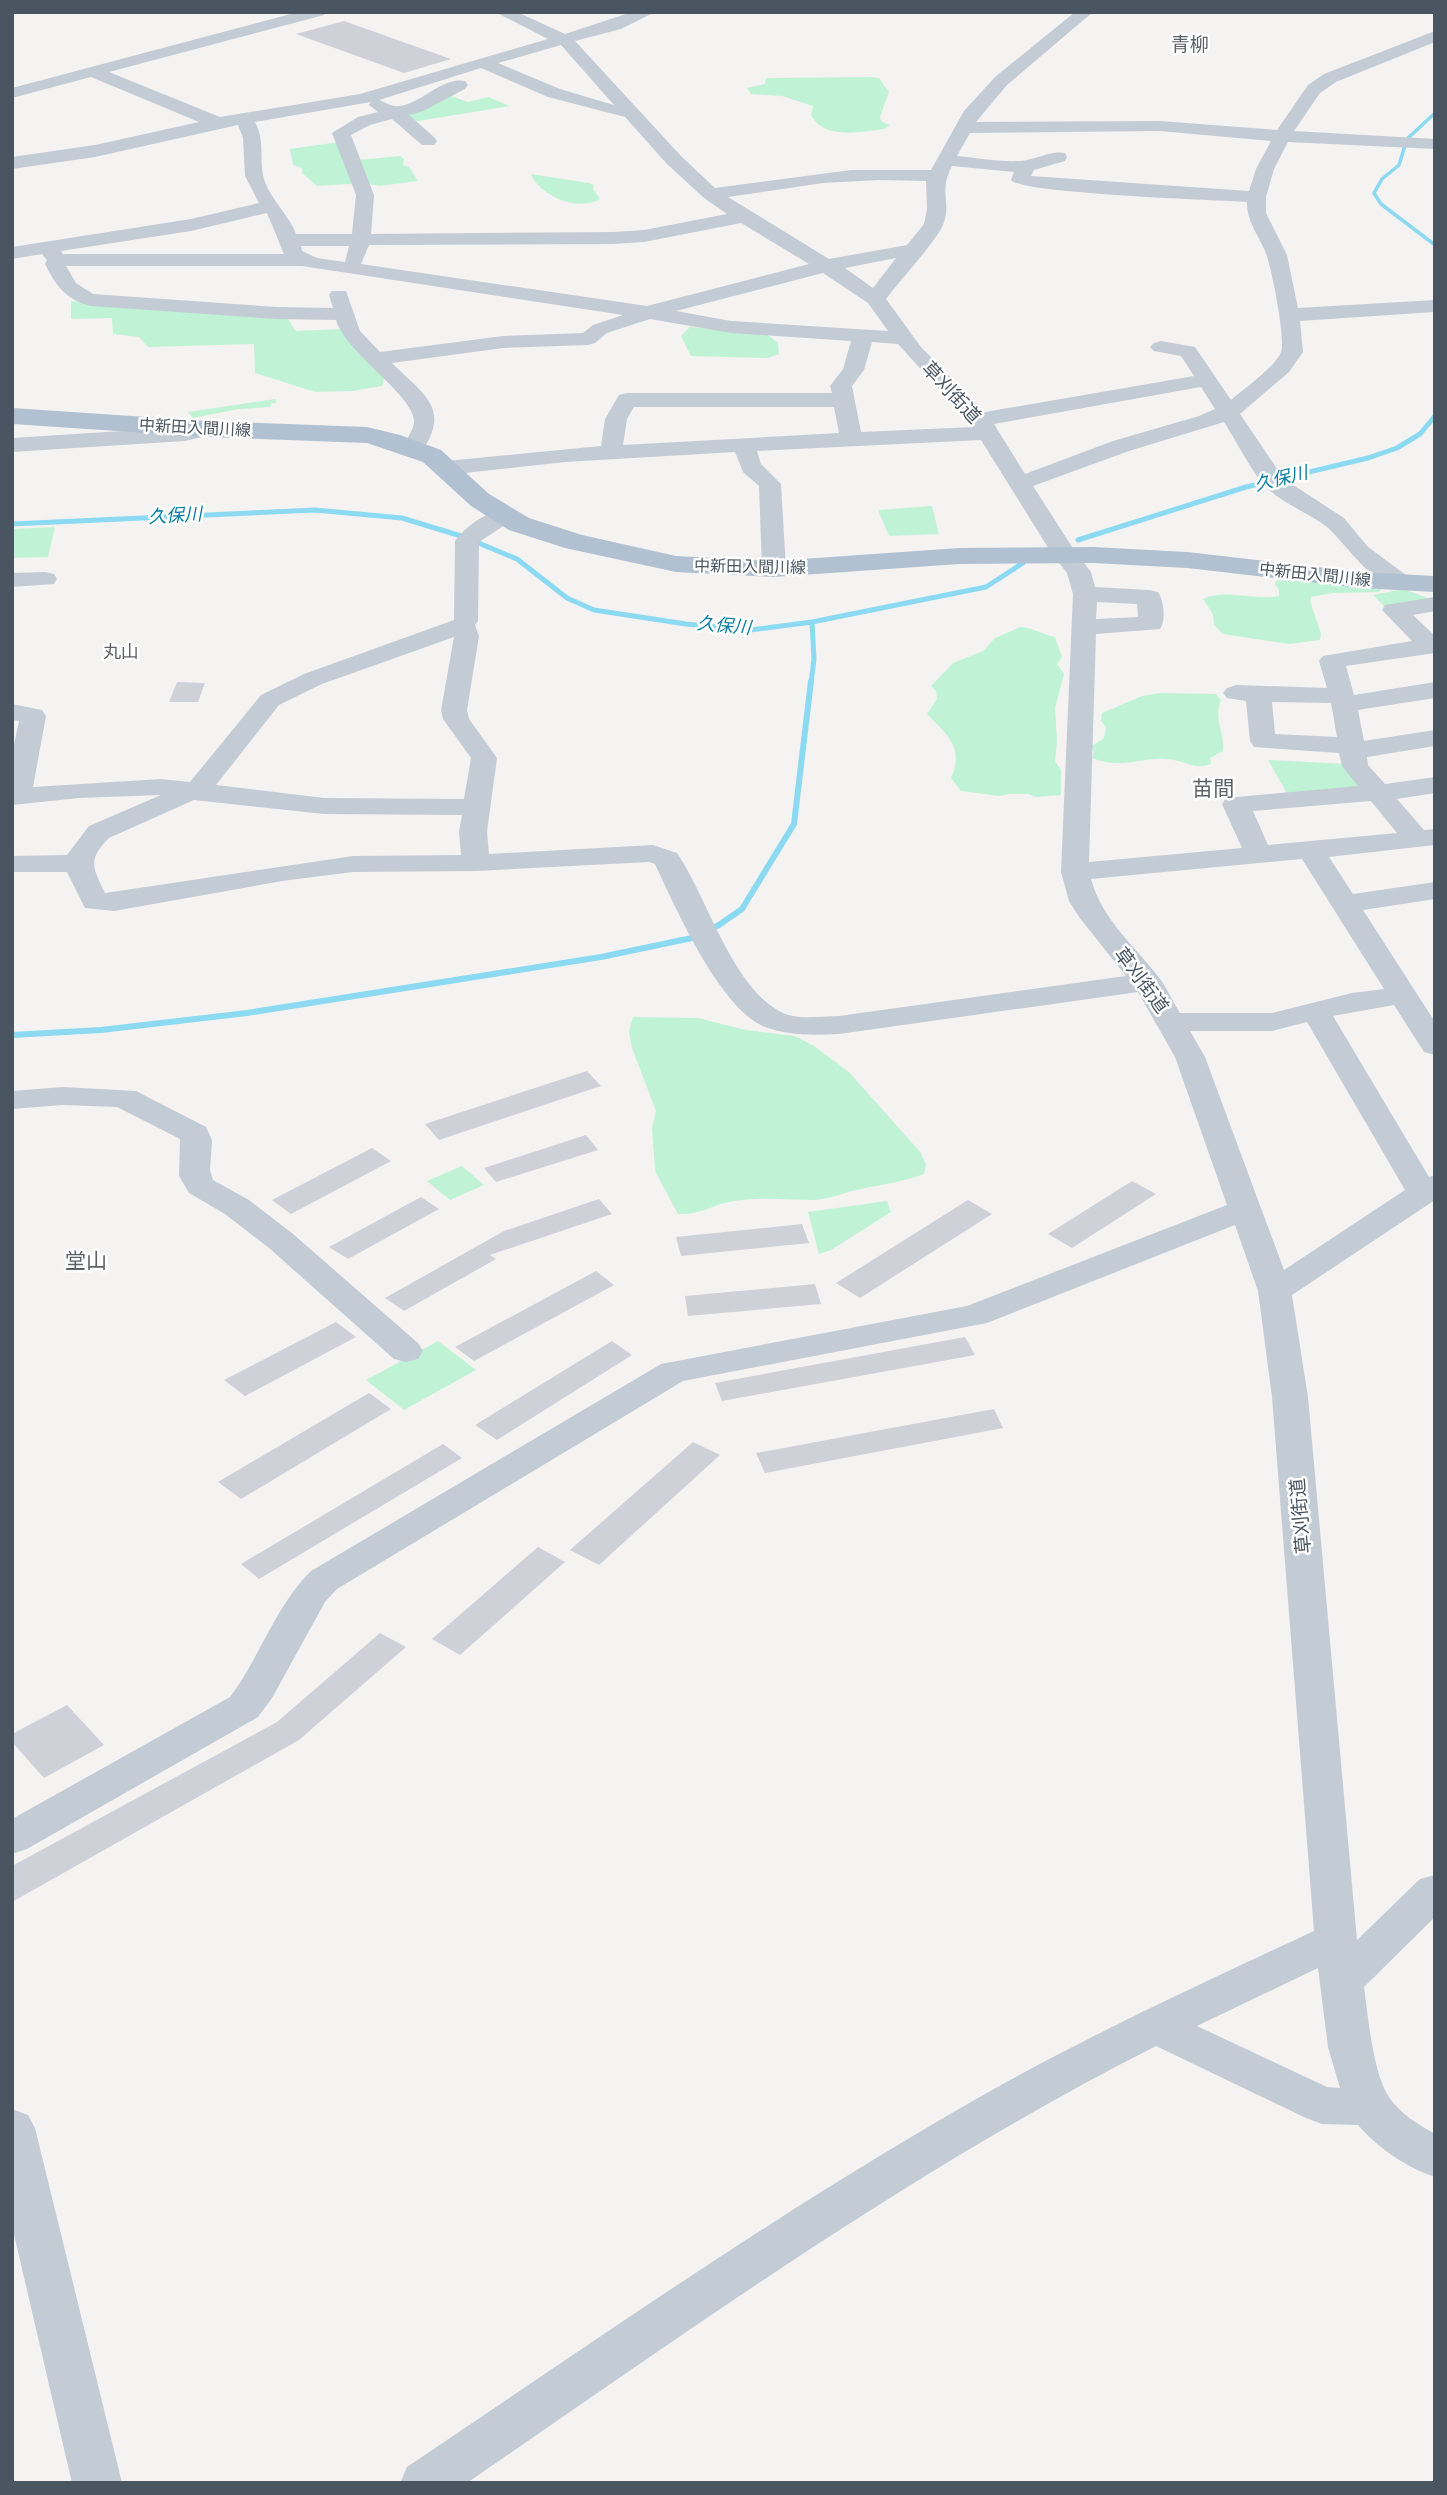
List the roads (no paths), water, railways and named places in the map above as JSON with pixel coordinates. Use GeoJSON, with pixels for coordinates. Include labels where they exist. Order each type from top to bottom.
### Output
{"type":"FeatureCollection","features":[{"type":"Feature","properties":{"kind":"main road","name":"中新田入間川線"},"geometry":{"type":"LineString","coordinates":[[12,416],[207,429],[367,435],[432,456],[470,492],[503,516],[575,542],[676,564],[774,569],[945,557],[1064,554],[1186,560],[1421,586]]}},
{"type":"Feature","properties":{"kind":"street"},"geometry":{"type":"LineString","coordinates":[[12,93],[318,12]]}},
{"type":"Feature","properties":{"kind":"street","name":"草刈街道"},"geometry":{"type":"LineString","coordinates":[[503,12],[565,40],[674,160],[711,194],[743,217],[850,280],[875,299],[903,338],[984,427],[1064,554],[1079,572],[1085,594],[1075,872],[1083,901],[1093,918],[1147,982],[1190,1057],[1275,1292],[1291,1410],[1339,1961],[1350,2047],[1368,2105],[1388,2128],[1435,2158]]}},
{"type":"Feature","properties":{"kind":"street"},"geometry":{"type":"LineString","coordinates":[[12,163],[95,151],[218,123],[363,99],[487,65],[647,12]]}},
{"type":"Feature","properties":{"kind":"street"},"geometry":{"type":"LineString","coordinates":[[875,299],[933,225],[937,209],[934,187],[940,168],[973,111],[1001,80],[1085,12]]}},
{"type":"Feature","properties":{"kind":"street"},"geometry":{"type":"LineString","coordinates":[[1018,483],[1051,474],[1121,446],[1207,421],[1227,412],[1281,367],[1292,352],[1291,315],[1277,255],[1256,213],[1261,177],[1282,136],[1314,89],[1435,36]]}},
{"type":"Feature","properties":{"kind":"street"},"geometry":{"type":"LineString","coordinates":[[487,65],[577,99],[629,111]]}},
{"type":"Feature","properties":{"kind":"street"},"geometry":{"type":"LineString","coordinates":[[351,268],[361,240],[365,195],[341,133],[364,121],[417,107],[441,96],[487,65]]}},
{"type":"Feature","properties":{"kind":"street"},"geometry":{"type":"LineString","coordinates":[[93,72],[218,123]]}},
{"type":"Feature","properties":{"kind":"street"},"geometry":{"type":"LineString","coordinates":[[363,99],[394,113],[428,141]]}},
{"type":"Feature","properties":{"kind":"street"},"geometry":{"type":"LineString","coordinates":[[242,119],[249,126],[253,142],[254,176],[258,187],[290,240],[294,254],[306,260],[327,266],[555,297],[731,327],[903,338]]}},
{"type":"Feature","properties":{"kind":"street"},"geometry":{"type":"LineString","coordinates":[[962,128],[1149,125],[1282,136],[1435,144]]}},
{"type":"Feature","properties":{"kind":"street"},"geometry":{"type":"LineString","coordinates":[[711,194],[861,173],[940,168],[1026,167],[1047,163],[1058,157]]}},
{"type":"Feature","properties":{"kind":"street"},"geometry":{"type":"LineString","coordinates":[[1026,167],[1020,180],[1257,197]]}},
{"type":"Feature","properties":{"kind":"street"},"geometry":{"type":"LineString","coordinates":[[52,254],[271,206]]}},
{"type":"Feature","properties":{"kind":"street"},"geometry":{"type":"LineString","coordinates":[[290,240],[560,241],[632,237],[743,217]]}},
{"type":"Feature","properties":{"kind":"street"},"geometry":{"type":"LineString","coordinates":[[376,359],[503,342],[588,339],[600,330],[648,313],[826,266],[915,248]]}},
{"type":"Feature","properties":{"kind":"street"},"geometry":{"type":"LineString","coordinates":[[12,253],[306,260]]}},
{"type":"Feature","properties":{"kind":"street"},"geometry":{"type":"LineString","coordinates":[[52,254],[72,292],[91,300],[292,314],[345,314]]}},
{"type":"Feature","properties":{"kind":"street"},"geometry":{"type":"LineString","coordinates":[[327,266],[332,272],[355,339],[421,404],[425,423],[413,448]]}},
{"type":"Feature","properties":{"kind":"street"},"geometry":{"type":"LineString","coordinates":[[1291,315],[1435,306]]}},
{"type":"Feature","properties":{"kind":"street"},"geometry":{"type":"LineString","coordinates":[[851,439],[841,386],[852,370],[863,337]]}},
{"type":"Feature","properties":{"kind":"street"},"geometry":{"type":"LineString","coordinates":[[1161,348],[1188,351],[1205,380],[1261,458],[1272,480],[1336,523],[1360,552],[1421,586]]}},
{"type":"Feature","properties":{"kind":"street"},"geometry":{"type":"LineString","coordinates":[[447,468],[503,460],[851,439],[984,427],[1205,380]]}},
{"type":"Feature","properties":{"kind":"street"},"geometry":{"type":"LineString","coordinates":[[611,452],[616,419],[627,400],[844,400]]}},
{"type":"Feature","properties":{"kind":"street"},"geometry":{"type":"LineString","coordinates":[[12,445],[185,434],[207,429]]}},
{"type":"Feature","properties":{"kind":"street"},"geometry":{"type":"LineString","coordinates":[[744,445],[751,467],[770,484],[774,569]]}},
{"type":"Feature","properties":{"kind":"street"},"geometry":{"type":"LineString","coordinates":[[503,516],[467,541],[466,621],[463,625],[313,678],[270,700],[192,791],[99,832],[80,854],[77,863],[80,875],[95,902],[114,902],[324,867],[380,863],[476,863],[653,853],[667,859],[702,933],[740,990],[757,1010],[774,1020],[795,1026],[839,1025],[1147,982]]}},
{"type":"Feature","properties":{"kind":"street"},"geometry":{"type":"LineString","coordinates":[[12,580],[45,579]]}},
{"type":"Feature","properties":{"kind":"street"},"geometry":{"type":"LineString","coordinates":[[1084,626],[1151,624],[1149,597],[1085,594]]}},
{"type":"Feature","properties":{"kind":"street"},"geometry":{"type":"LineString","coordinates":[[1433,646],[1394,610],[1435,604]]}},
{"type":"Feature","properties":{"kind":"street"},"geometry":{"type":"LineString","coordinates":[[463,625],[467,636],[454,710],[456,719],[484,758],[473,832],[476,863]]}},
{"type":"Feature","properties":{"kind":"street"},"geometry":{"type":"LineString","coordinates":[[1426,838],[1376,793],[1354,766],[1343,700],[1332,661],[1433,646]]}},
{"type":"Feature","properties":{"kind":"street"},"geometry":{"type":"LineString","coordinates":[[1435,690],[1343,700],[1247,694],[1263,741],[1352,748],[1435,738]]}},
{"type":"Feature","properties":{"kind":"street"},"geometry":{"type":"LineString","coordinates":[[12,712],[33,716],[15,797],[93,789],[161,787],[324,806],[402,809],[477,807]]}},
{"type":"Feature","properties":{"kind":"street"},"geometry":{"type":"LineString","coordinates":[[1258,853],[1236,804],[1435,786]]}},
{"type":"Feature","properties":{"kind":"street"},"geometry":{"type":"LineString","coordinates":[[1075,872],[1426,838]]}},
{"type":"Feature","properties":{"kind":"street"},"geometry":{"type":"LineString","coordinates":[[1311,851],[1435,1046]]}},
{"type":"Feature","properties":{"kind":"street"},"geometry":{"type":"LineString","coordinates":[[12,864],[77,863]]}},
{"type":"Feature","properties":{"kind":"street"},"geometry":{"type":"LineString","coordinates":[[1345,904],[1433,894]]}},
{"type":"Feature","properties":{"kind":"street"},"geometry":{"type":"LineString","coordinates":[[1172,1022],[1261,1023],[1352,1002],[1402,995]]}},
{"type":"Feature","properties":{"kind":"street"},"geometry":{"type":"LineString","coordinates":[[1275,1292],[1429,1189],[1315,1012]]}},
{"type":"Feature","properties":{"kind":"street"},"geometry":{"type":"LineString","coordinates":[[12,1100],[63,1096],[125,1098],[195,1134],[198,1145],[194,1171],[197,1181],[205,1191],[232,1204],[298,1252],[354,1300],[406,1351]]}},
{"type":"Feature","properties":{"kind":"street"},"geometry":{"type":"LineString","coordinates":[[12,1838],[244,1707],[258,1688],[311,1593],[324,1580],[673,1372],[975,1315],[1247,1209]]}},
{"type":"Feature","properties":{"kind":"street"},"geometry":{"type":"LineString","coordinates":[[425,2483],[706,2292],[985,2117],[1154,2025],[1339,1961],[1435,1891]]}},
{"type":"Feature","properties":{"kind":"street"},"geometry":{"type":"LineString","coordinates":[[1154,2025],[1322,2105],[1346,2108],[1368,2105]]}},
{"type":"Feature","properties":{"kind":"street"},"geometry":{"type":"LineString","coordinates":[[12,2127],[97,2483]]}},
{"type":"Feature","properties":{"kind":"waterway","name":"久保川"},"geometry":{"type":"LineString","coordinates":[[1435,113],[1407,139],[1399,165],[1382,179],[1374,193],[1381,204],[1435,245]]}},
{"type":"Feature","properties":{"kind":"waterway","name":"久保川"},"geometry":{"type":"LineString","coordinates":[[1078,540],[1246,487],[1368,458],[1397,448],[1420,434],[1435,416]]}},
{"type":"Feature","properties":{"kind":"waterway","name":"久保川"},"geometry":{"type":"LineString","coordinates":[[12,524],[315,510],[402,518],[461,536]]}},
{"type":"Feature","properties":{"kind":"waterway","name":"久保川"},"geometry":{"type":"LineString","coordinates":[[476,542],[517,559],[567,598],[594,610],[686,624],[750,630],[812,622]]}},
{"type":"Feature","properties":{"kind":"waterway","name":"久保川"},"geometry":{"type":"LineString","coordinates":[[812,622],[986,587],[1023,563]]}},
{"type":"Feature","properties":{"kind":"waterway"},"geometry":{"type":"LineString","coordinates":[[811,683],[814,659],[812,622]]}},
{"type":"Feature","properties":{"kind":"waterway"},"geometry":{"type":"LineString","coordinates":[[12,1035],[101,1030],[247,1013],[601,957],[692,938],[719,925],[742,909],[794,824],[811,681]]}},
{"type":"Feature","properties":{"kind":"district","name":"青柳"},"geometry":{"type":"Point","coordinates":[1190,44]}},
{"type":"Feature","properties":{"kind":"district","name":"丸山"},"geometry":{"type":"Point","coordinates":[121,651]}},
{"type":"Feature","properties":{"kind":"district","name":"苗間"},"geometry":{"type":"Point","coordinates":[1213,788]}},
{"type":"Feature","properties":{"kind":"district","name":"堂山"},"geometry":{"type":"Point","coordinates":[86,1260]}}]}
